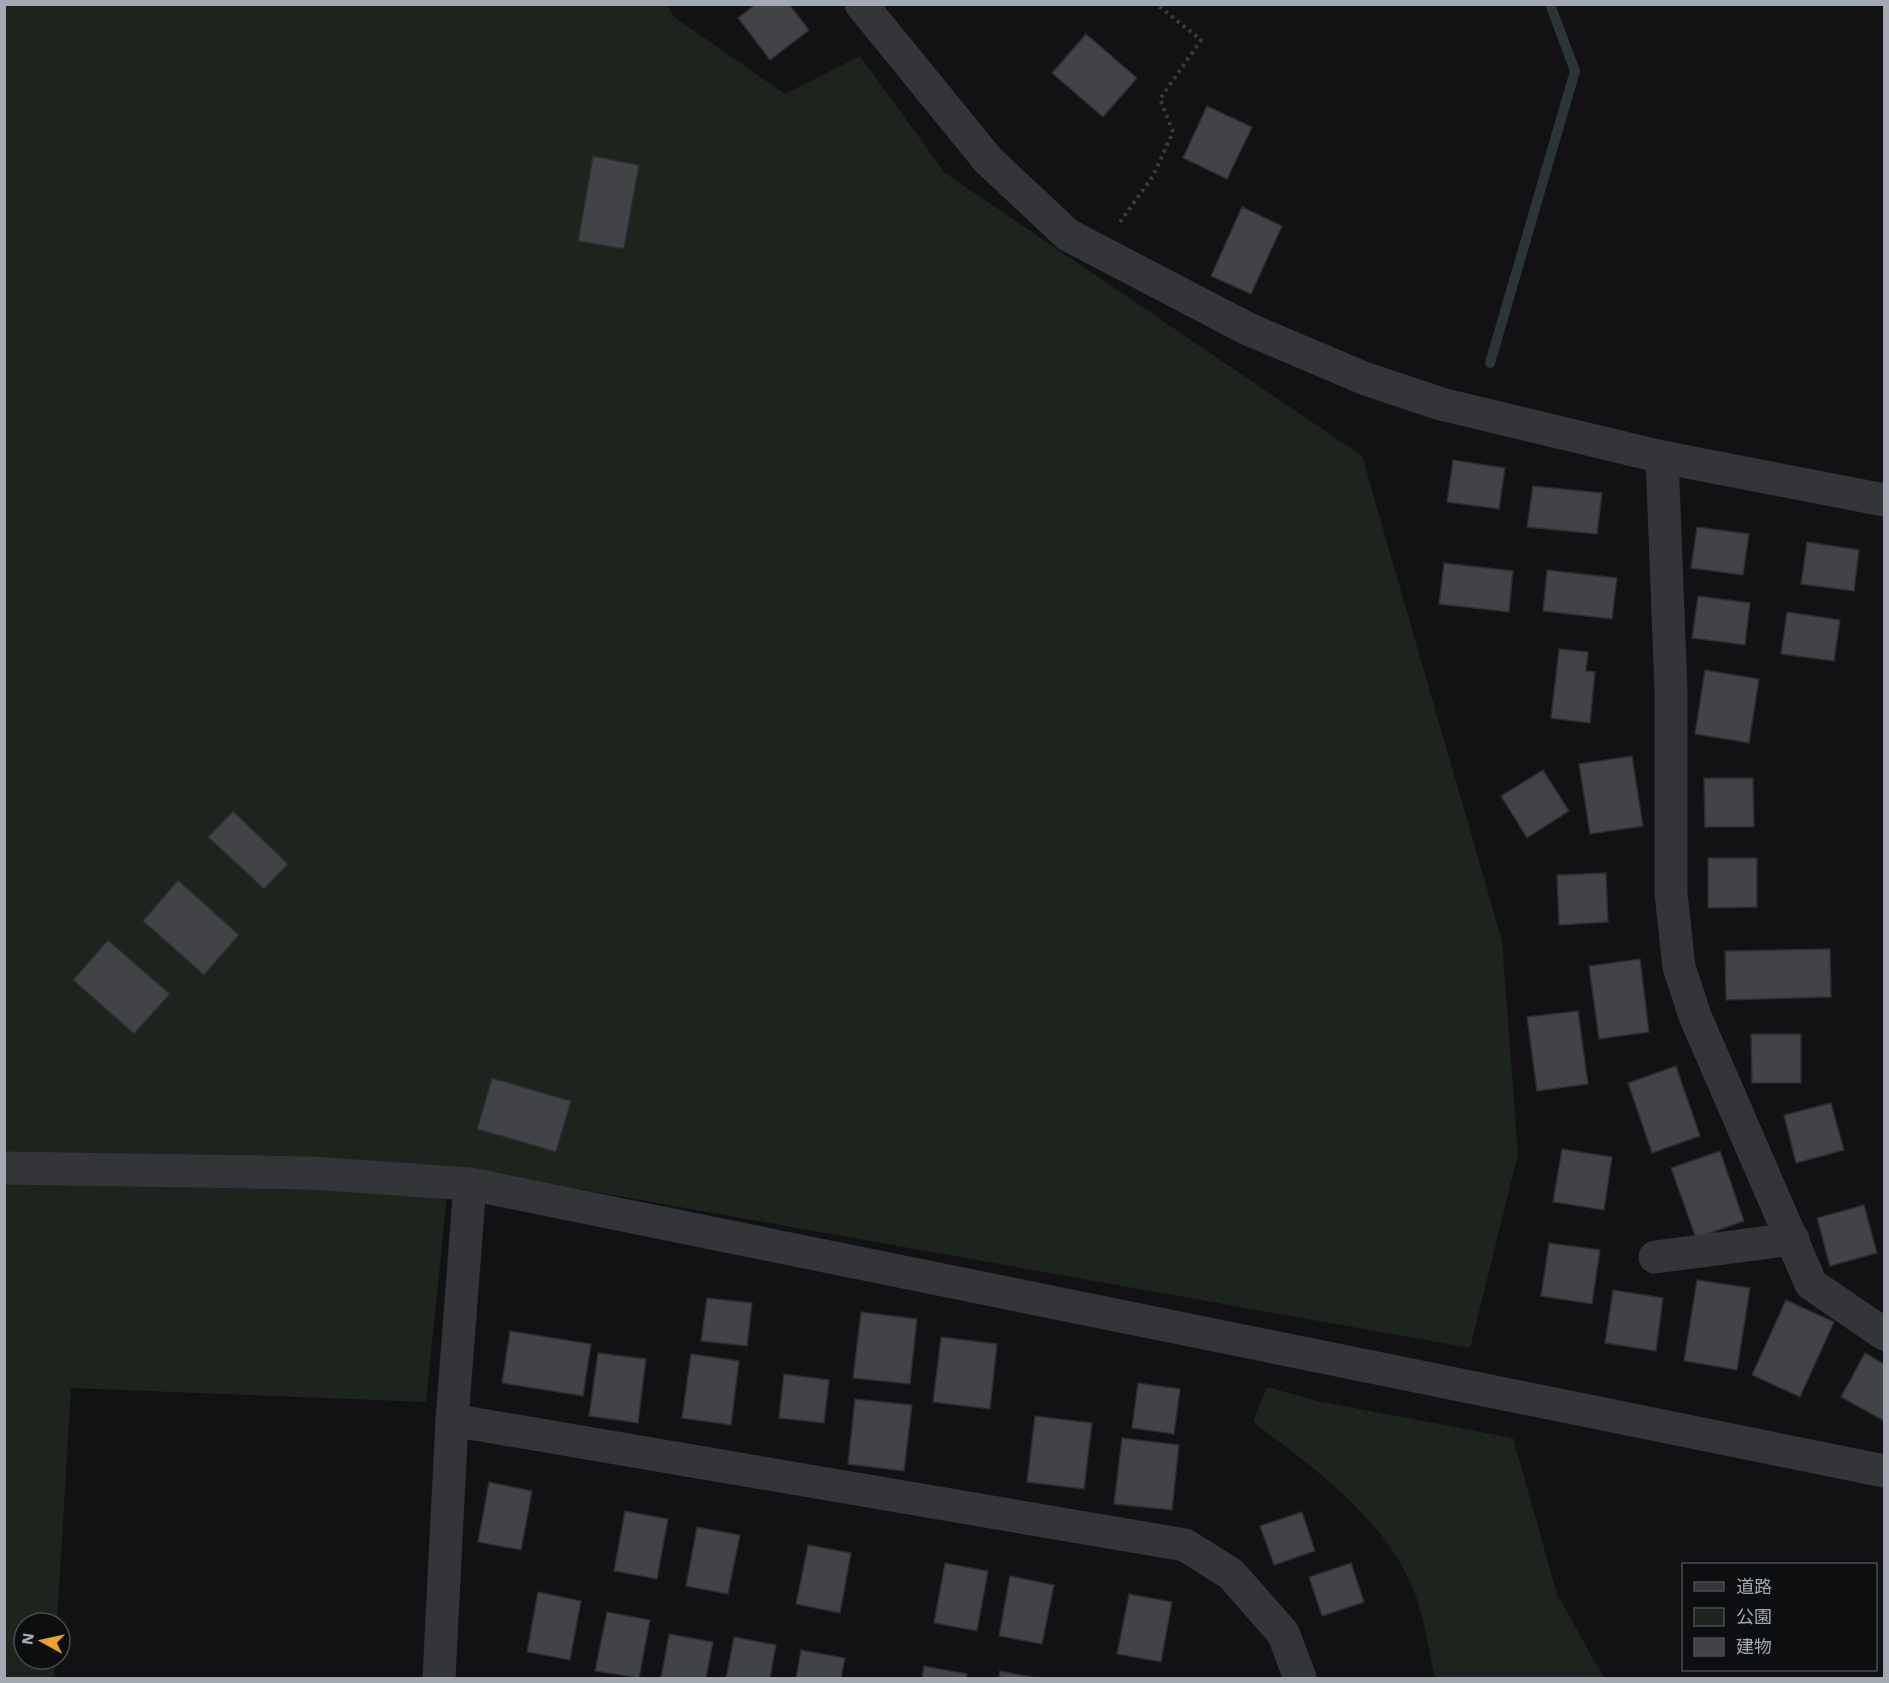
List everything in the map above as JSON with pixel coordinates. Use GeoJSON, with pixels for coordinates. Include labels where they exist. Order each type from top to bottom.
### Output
{"type":"FeatureCollection","features":[{"type":"Feature","properties":{"kind":"street"},"geometry":{"type":"LineString","coordinates":[[861,4],[988,160],[1068,235],[1248,329],[1366,379],[1441,404],[1662,457],[1884,500]]}},
{"type":"Feature","properties":{"kind":"street"},"geometry":{"type":"LineString","coordinates":[[1662,457],[1671,691],[1671,893],[1679,967],[1695,1016],[1811,1284],[1884,1334]]}},
{"type":"Feature","properties":{"kind":"street"},"geometry":{"type":"LineString","coordinates":[[4,1168],[310,1173],[470,1184],[1884,1471]]}},
{"type":"Feature","properties":{"kind":"street"},"geometry":{"type":"LineString","coordinates":[[439,1678],[452,1420],[470,1184]]}},
{"type":"Feature","properties":{"kind":"street"},"geometry":{"type":"LineString","coordinates":[[1655,1257],[1793,1239]]}},
{"type":"Feature","properties":{"kind":"street"},"geometry":{"type":"LineString","coordinates":[[452,1420],[1185,1545],[1231,1574],[1283,1633],[1300,1678]]}},
{"type":"Feature","properties":{"kind":"path"},"geometry":{"type":"LineString","coordinates":[[1099,252],[1153,176],[1173,132],[1160,99],[1201,40],[1156,4]]}},
{"type":"Feature","properties":{"kind":"green space"},"geometry":{"type":"Polygon","coordinates":[[[5,5],[667,5],[674,17],[785,94],[860,56],[945,173],[1362,456],[1502,941],[1518,1154],[1470,1348],[450,1166],[426,1402],[71,1388],[58,1611],[12,1611],[12,1671],[54,1671],[54,1678],[5,1678],[5,5]]]}},
{"type":"Feature","properties":{"kind":"green space"},"geometry":{"type":"Polygon","coordinates":[[[1267,1387],[1317,1401],[1513,1438],[1557,1594],[1604,1678],[1435,1678],[1415,1593],[1402,1566],[1386,1542],[1346,1497],[1253,1422],[1267,1387]]]}},
{"type":"Feature","properties":{"kind":"building"},"geometry":{"type":"Polygon","coordinates":[[[756,4],[789,4],[809,30],[770,60],[738,18],[756,4]]]}},
{"type":"Feature","properties":{"kind":"building"},"geometry":{"type":"Polygon","coordinates":[[[1086,34],[1137,78],[1103,117],[1052,73],[1086,34]]]}},
{"type":"Feature","properties":{"kind":"building"},"geometry":{"type":"Polygon","coordinates":[[[1207,106],[1252,127],[1227,179],[1183,158],[1207,106]]]}},
{"type":"Feature","properties":{"kind":"building"},"geometry":{"type":"Polygon","coordinates":[[[593,156],[639,165],[624,249],[578,241],[593,156]]]}},
{"type":"Feature","properties":{"kind":"building"},"geometry":{"type":"Polygon","coordinates":[[[1242,207],[1282,226],[1251,294],[1211,276],[1242,207]]]}},
{"type":"Feature","properties":{"kind":"building"},"geometry":{"type":"Polygon","coordinates":[[[1453,460],[1505,468],[1499,509],[1447,502],[1453,460]]]}},
{"type":"Feature","properties":{"kind":"building"},"geometry":{"type":"Polygon","coordinates":[[[1533,486],[1602,493],[1597,534],[1527,527],[1533,486]]]}},
{"type":"Feature","properties":{"kind":"building"},"geometry":{"type":"Polygon","coordinates":[[[1697,527],[1749,534],[1743,575],[1691,568],[1697,527]]]}},
{"type":"Feature","properties":{"kind":"building"},"geometry":{"type":"Polygon","coordinates":[[[1807,542],[1859,550],[1854,591],[1801,584],[1807,542]]]}},
{"type":"Feature","properties":{"kind":"building"},"geometry":{"type":"Polygon","coordinates":[[[1444,563],[1513,571],[1509,612],[1439,604],[1444,563]]]}},
{"type":"Feature","properties":{"kind":"building"},"geometry":{"type":"Polygon","coordinates":[[[1547,570],[1617,578],[1612,619],[1543,611],[1547,570]]]}},
{"type":"Feature","properties":{"kind":"building"},"geometry":{"type":"Polygon","coordinates":[[[1698,596],[1750,603],[1745,645],[1692,638],[1698,596]]]}},
{"type":"Feature","properties":{"kind":"building"},"geometry":{"type":"Polygon","coordinates":[[[1787,612],[1840,620],[1834,661],[1781,654],[1787,612]]]}},
{"type":"Feature","properties":{"kind":"building"},"geometry":{"type":"Polygon","coordinates":[[[1559,649],[1588,652],[1586,671],[1595,672],[1590,723],[1551,718],[1559,649]]]}},
{"type":"Feature","properties":{"kind":"building"},"geometry":{"type":"Polygon","coordinates":[[[1705,670],[1759,679],[1749,743],[1695,734],[1705,670]]]}},
{"type":"Feature","properties":{"kind":"building"},"geometry":{"type":"Polygon","coordinates":[[[1632,756],[1643,826],[1590,834],[1579,764],[1632,756]]]}},
{"type":"Feature","properties":{"kind":"building"},"geometry":{"type":"Polygon","coordinates":[[[1543,770],[1569,811],[1527,838],[1501,796],[1543,770]]]}},
{"type":"Feature","properties":{"kind":"building"},"geometry":{"type":"Polygon","coordinates":[[[1704,778],[1753,778],[1754,827],[1705,827],[1704,778]]]}},
{"type":"Feature","properties":{"kind":"building"},"geometry":{"type":"Polygon","coordinates":[[[233,811],[288,864],[264,889],[208,837],[233,811]]]}},
{"type":"Feature","properties":{"kind":"building"},"geometry":{"type":"Polygon","coordinates":[[[1708,858],[1757,858],[1757,907],[1708,908],[1708,858]]]}},
{"type":"Feature","properties":{"kind":"building"},"geometry":{"type":"Polygon","coordinates":[[[1606,873],[1608,922],[1559,925],[1557,875],[1606,873]]]}},
{"type":"Feature","properties":{"kind":"building"},"geometry":{"type":"Polygon","coordinates":[[[178,880],[239,935],[204,975],[143,921],[178,880]]]}},
{"type":"Feature","properties":{"kind":"building"},"geometry":{"type":"Polygon","coordinates":[[[108,940],[170,994],[134,1034],[73,980],[108,940]]]}},
{"type":"Feature","properties":{"kind":"building"},"geometry":{"type":"Polygon","coordinates":[[[1830,949],[1831,997],[1726,1000],[1725,951],[1830,949]]]}},
{"type":"Feature","properties":{"kind":"building"},"geometry":{"type":"Polygon","coordinates":[[[1640,959],[1649,1032],[1599,1039],[1589,966],[1640,959]]]}},
{"type":"Feature","properties":{"kind":"building"},"geometry":{"type":"Polygon","coordinates":[[[1578,1011],[1588,1084],[1537,1091],[1527,1017],[1578,1011]]]}},
{"type":"Feature","properties":{"kind":"building"},"geometry":{"type":"Polygon","coordinates":[[[1751,1034],[1801,1034],[1801,1083],[1752,1083],[1751,1034]]]}},
{"type":"Feature","properties":{"kind":"building"},"geometry":{"type":"Polygon","coordinates":[[[1676,1066],[1700,1136],[1652,1153],[1628,1083],[1676,1066]]]}},
{"type":"Feature","properties":{"kind":"building"},"geometry":{"type":"Polygon","coordinates":[[[492,1078],[571,1101],[556,1152],[477,1129],[492,1078]]]}},
{"type":"Feature","properties":{"kind":"building"},"geometry":{"type":"Polygon","coordinates":[[[1831,1103],[1844,1150],[1796,1163],[1784,1115],[1831,1103]]]}},
{"type":"Feature","properties":{"kind":"building"},"geometry":{"type":"Polygon","coordinates":[[[1562,1149],[1612,1157],[1604,1210],[1553,1202],[1562,1149]]]}},
{"type":"Feature","properties":{"kind":"building"},"geometry":{"type":"Polygon","coordinates":[[[1720,1151],[1744,1221],[1696,1238],[1671,1168],[1720,1151]]]}},
{"type":"Feature","properties":{"kind":"building"},"geometry":{"type":"Polygon","coordinates":[[[1864,1205],[1877,1253],[1830,1266],[1817,1218],[1864,1205]]]}},
{"type":"Feature","properties":{"kind":"building"},"geometry":{"type":"Polygon","coordinates":[[[1549,1243],[1600,1250],[1592,1304],[1541,1296],[1549,1243]]]}},
{"type":"Feature","properties":{"kind":"building"},"geometry":{"type":"Polygon","coordinates":[[[1697,1280],[1750,1288],[1737,1370],[1684,1361],[1697,1280]]]}},
{"type":"Feature","properties":{"kind":"building"},"geometry":{"type":"Polygon","coordinates":[[[1613,1290],[1663,1298],[1656,1351],[1605,1343],[1613,1290]]]}},
{"type":"Feature","properties":{"kind":"building"},"geometry":{"type":"Polygon","coordinates":[[[707,1298],[752,1303],[747,1346],[701,1341],[707,1298]]]}},
{"type":"Feature","properties":{"kind":"building"},"geometry":{"type":"Polygon","coordinates":[[[1786,1300],[1834,1322],[1800,1397],[1752,1375],[1786,1300]]]}},
{"type":"Feature","properties":{"kind":"building"},"geometry":{"type":"Polygon","coordinates":[[[861,1312],[917,1319],[910,1384],[853,1378],[861,1312]]]}},
{"type":"Feature","properties":{"kind":"building"},"geometry":{"type":"Polygon","coordinates":[[[510,1331],[591,1344],[583,1396],[502,1383],[510,1331]]]}},
{"type":"Feature","properties":{"kind":"building"},"geometry":{"type":"Polygon","coordinates":[[[941,1337],[997,1344],[990,1409],[933,1402],[941,1337]]]}},
{"type":"Feature","properties":{"kind":"building"},"geometry":{"type":"Polygon","coordinates":[[[598,1353],[646,1359],[638,1423],[589,1416],[598,1353]]]}},
{"type":"Feature","properties":{"kind":"building"},"geometry":{"type":"Polygon","coordinates":[[[1865,1353],[1884,1364],[1884,1421],[1841,1397],[1865,1353]]]}},
{"type":"Feature","properties":{"kind":"building"},"geometry":{"type":"Polygon","coordinates":[[[691,1354],[739,1361],[731,1425],[682,1418],[691,1354]]]}},
{"type":"Feature","properties":{"kind":"building"},"geometry":{"type":"Polygon","coordinates":[[[784,1374],[829,1380],[824,1423],[779,1418],[784,1374]]]}},
{"type":"Feature","properties":{"kind":"building"},"geometry":{"type":"Polygon","coordinates":[[[1138,1383],[1180,1389],[1174,1434],[1132,1428],[1138,1383]]]}},
{"type":"Feature","properties":{"kind":"building"},"geometry":{"type":"Polygon","coordinates":[[[855,1399],[912,1405],[904,1471],[848,1464],[855,1399]]]}},
{"type":"Feature","properties":{"kind":"building"},"geometry":{"type":"Polygon","coordinates":[[[1035,1416],[1092,1423],[1084,1489],[1027,1482],[1035,1416]]]}},
{"type":"Feature","properties":{"kind":"building"},"geometry":{"type":"Polygon","coordinates":[[[1122,1438],[1179,1445],[1172,1510],[1114,1504],[1122,1438]]]}},
{"type":"Feature","properties":{"kind":"building"},"geometry":{"type":"Polygon","coordinates":[[[489,1482],[532,1491],[521,1550],[478,1542],[489,1482]]]}},
{"type":"Feature","properties":{"kind":"building"},"geometry":{"type":"Polygon","coordinates":[[[625,1511],[668,1519],[657,1579],[614,1571],[625,1511]]]}},
{"type":"Feature","properties":{"kind":"building"},"geometry":{"type":"Polygon","coordinates":[[[1302,1512],[1315,1551],[1274,1565],[1260,1526],[1302,1512]]]}},
{"type":"Feature","properties":{"kind":"building"},"geometry":{"type":"Polygon","coordinates":[[[697,1527],[740,1535],[728,1594],[686,1586],[697,1527]]]}},
{"type":"Feature","properties":{"kind":"building"},"geometry":{"type":"Polygon","coordinates":[[[808,1545],[851,1553],[840,1613],[796,1604],[808,1545]]]}},
{"type":"Feature","properties":{"kind":"building"},"geometry":{"type":"Polygon","coordinates":[[[945,1563],[988,1571],[977,1631],[934,1623],[945,1563]]]}},
{"type":"Feature","properties":{"kind":"building"},"geometry":{"type":"Polygon","coordinates":[[[1351,1563],[1364,1602],[1322,1616],[1309,1577],[1351,1563]]]}},
{"type":"Feature","properties":{"kind":"building"},"geometry":{"type":"Polygon","coordinates":[[[1010,1576],[1054,1585],[1042,1644],[999,1636],[1010,1576]]]}},
{"type":"Feature","properties":{"kind":"building"},"geometry":{"type":"Polygon","coordinates":[[[538,1592],[581,1601],[570,1660],[527,1652],[538,1592]]]}},
{"type":"Feature","properties":{"kind":"building"},"geometry":{"type":"Polygon","coordinates":[[[1129,1594],[1172,1602],[1161,1662],[1117,1654],[1129,1594]]]}},
{"type":"Feature","properties":{"kind":"building"},"geometry":{"type":"Polygon","coordinates":[[[607,1612],[650,1620],[639,1678],[595,1671],[607,1612]]]}},
{"type":"Feature","properties":{"kind":"building"},"geometry":{"type":"Polygon","coordinates":[[[669,1634],[713,1642],[706,1678],[661,1678],[669,1634]]]}},
{"type":"Feature","properties":{"kind":"building"},"geometry":{"type":"Polygon","coordinates":[[[734,1637],[776,1645],[770,1678],[726,1678],[734,1637]]]}},
{"type":"Feature","properties":{"kind":"building"},"geometry":{"type":"Polygon","coordinates":[[[801,1650],[845,1658],[841,1678],[796,1678],[801,1650]]]}},
{"type":"Feature","properties":{"kind":"building"},"geometry":{"type":"Polygon","coordinates":[[[924,1666],[967,1674],[966,1678],[922,1678],[924,1666]]]}},
{"type":"Feature","properties":{"kind":"building"},"geometry":{"type":"Polygon","coordinates":[[[1000,1671],[1037,1678],[999,1678],[1000,1671]]]}},
{"type":"Feature","properties":{"kind":"waterway"},"geometry":{"type":"LineString","coordinates":[[1490,363],[1575,71],[1550,4]]}}]}
